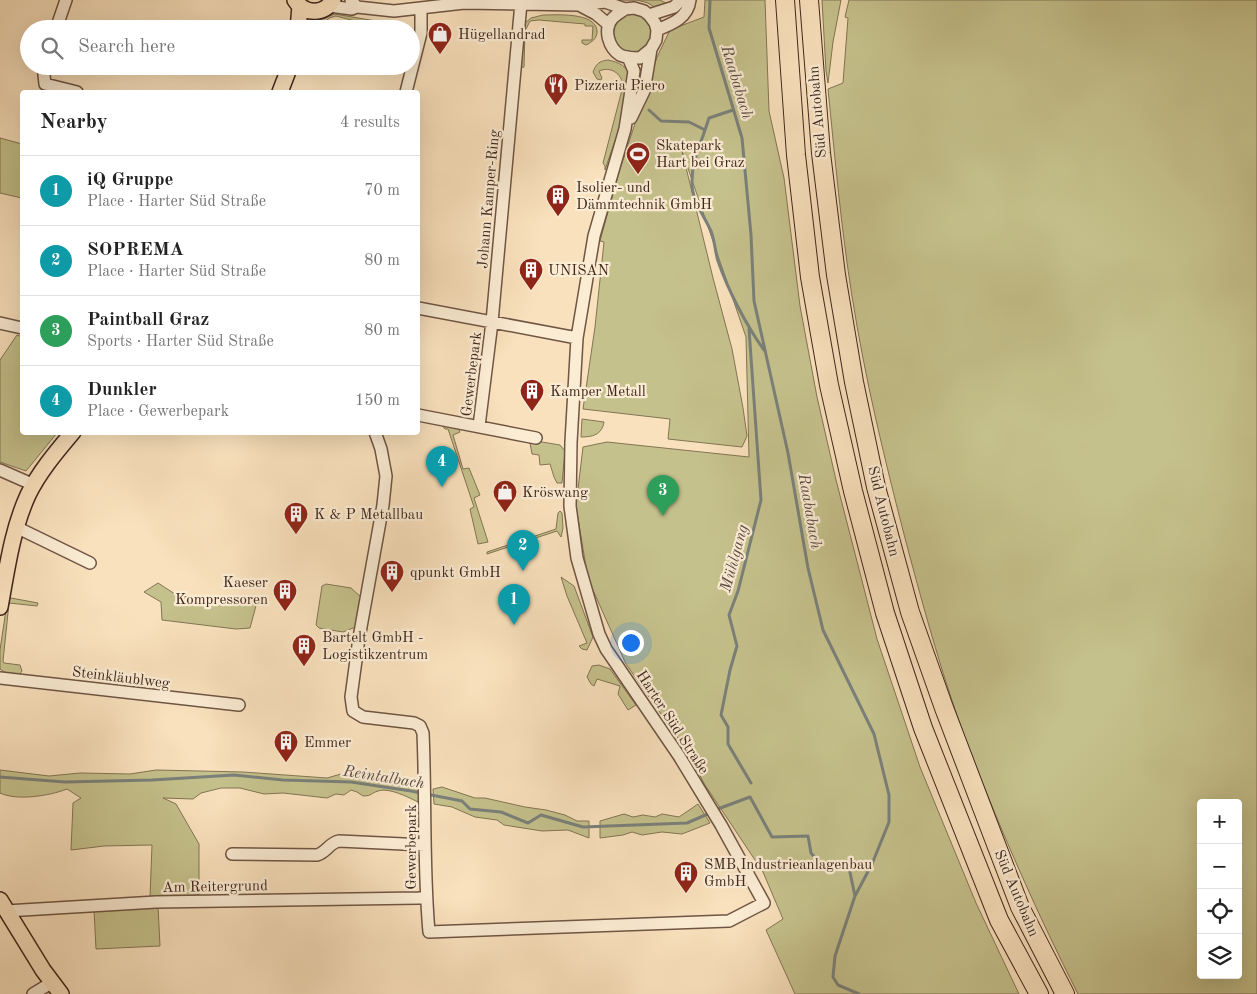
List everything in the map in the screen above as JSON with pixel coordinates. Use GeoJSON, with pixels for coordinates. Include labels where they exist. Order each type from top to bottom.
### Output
{"type":"FeatureCollection","features":[{"type":"Feature","properties":{"kind":"highway","name":"Süd Autobahn"},"geometry":{"type":"LineString","coordinates":[[785,0],[796,155],[810,277],[829,385],[852,491],[885,613],[923,728],[999,920],[1039,994]]}},
{"type":"Feature","properties":{"kind":"highway","name":"Süd Autobahn"},"geometry":{"type":"LineString","coordinates":[[809,0],[820,153],[836,275],[854,382],[876,487],[910,612],[947,718],[1020,907],[1065,994]]}},
{"type":"Feature","properties":{"kind":"main road"},"geometry":{"type":"LineString","coordinates":[[298,3],[307,11],[326,6]]}},
{"type":"Feature","properties":{"kind":"main road"},"geometry":{"type":"LineString","coordinates":[[298,3],[298,20]]}},
{"type":"Feature","properties":{"kind":"main road"},"geometry":{"type":"LineString","coordinates":[[315,20],[326,6]]}},
{"type":"Feature","properties":{"kind":"main road"},"geometry":{"type":"LineString","coordinates":[[281,90],[287,75]]}},
{"type":"Feature","properties":{"kind":"main road"},"geometry":{"type":"LineString","coordinates":[[0,606],[16,527],[34,484],[71,435]]}},
{"type":"Feature","properties":{"kind":"main road"},"geometry":{"type":"LineString","coordinates":[[3,905],[56,989]]}},
{"type":"Feature","properties":{"kind":"street"},"geometry":{"type":"LineString","coordinates":[[59,20],[66,0]]}},
{"type":"Feature","properties":{"kind":"street"},"geometry":{"type":"LineString","coordinates":[[650,15],[674,7],[681,0]]}},
{"type":"Feature","properties":{"kind":"street"},"geometry":{"type":"LineString","coordinates":[[326,6],[352,9],[354,4],[394,11],[464,3],[579,5],[605,2],[625,9],[634,8],[644,11],[650,15],[655,23],[656,30],[676,23],[689,8],[690,0]]}},
{"type":"Feature","properties":{"kind":"street","name":"Johann Kamper-Ring"},"geometry":{"type":"LineString","coordinates":[[492,322],[521,3]]}},
{"type":"Feature","properties":{"kind":"street"},"geometry":{"type":"LineString","coordinates":[[579,5],[596,14],[608,25]]}},
{"type":"Feature","properties":{"kind":"street"},"geometry":{"type":"LineString","coordinates":[[420,37],[421,9]]}},
{"type":"Feature","properties":{"kind":"street"},"geometry":{"type":"LineString","coordinates":[[625,9],[611,20],[608,25],[610,43],[620,54],[628,57],[640,58],[651,49]]}},
{"type":"Feature","properties":{"kind":"street","name":"Harter Süd Straße"},"geometry":{"type":"LineString","coordinates":[[656,30],[656,40],[651,49],[644,90],[626,129],[594,236],[577,338],[571,442],[570,506],[577,558],[599,634],[606,649],[679,756],[721,825],[764,903],[729,921]]}},
{"type":"Feature","properties":{"kind":"street","name":"Harter Süd Straße"},"geometry":{"type":"LineString","coordinates":[[626,129],[634,71],[628,57]]}},
{"type":"Feature","properties":{"kind":"street"},"geometry":{"type":"LineString","coordinates":[[43,75],[42,88],[60,90]]}},
{"type":"Feature","properties":{"kind":"street"},"geometry":{"type":"LineString","coordinates":[[407,90],[410,75]]}},
{"type":"Feature","properties":{"kind":"street"},"geometry":{"type":"LineString","coordinates":[[420,308],[492,322]]}},
{"type":"Feature","properties":{"kind":"street","name":"Gewerbepark"},"geometry":{"type":"LineString","coordinates":[[479,426],[492,322],[577,338]]}},
{"type":"Feature","properties":{"kind":"street"},"geometry":{"type":"LineString","coordinates":[[0,323],[20,328]]}},
{"type":"Feature","properties":{"kind":"street","name":"Gewerbepark"},"geometry":{"type":"LineString","coordinates":[[420,414],[536,438]]}},
{"type":"Feature","properties":{"kind":"street","name":"Gewerbepark"},"geometry":{"type":"LineString","coordinates":[[376,435],[381,449],[386,476],[383,505],[359,638],[351,697],[353,711],[363,717],[414,723],[420,726],[423,733],[426,784],[426,897],[429,932],[729,921]]}},
{"type":"Feature","properties":{"kind":"street"},"geometry":{"type":"LineString","coordinates":[[0,470],[34,484]]}},
{"type":"Feature","properties":{"kind":"street"},"geometry":{"type":"LineString","coordinates":[[16,527],[90,563]]}},
{"type":"Feature","properties":{"kind":"street","name":"Steinkläublweg"},"geometry":{"type":"LineString","coordinates":[[0,678],[239,705]]}},
{"type":"Feature","properties":{"kind":"street"},"geometry":{"type":"LineString","coordinates":[[232,854],[317,855],[325,852],[331,844],[339,841],[425,845]]}},
{"type":"Feature","properties":{"kind":"street","name":"Am Reitergrund"},"geometry":{"type":"LineString","coordinates":[[3,905],[426,897]]}},
{"type":"Feature","properties":{"kind":"street"},"geometry":{"type":"LineString","coordinates":[[33,994],[56,989]]}},
{"type":"Feature","properties":{"kind":"shaded area"},"geometry":{"type":"Polygon","coordinates":[[[637,0],[660,0],[672,6],[656,8],[648,3],[637,0]]]}},
{"type":"Feature","properties":{"kind":"shaded area"},"geometry":{"type":"Polygon","coordinates":[[[705,0],[765,0],[769,111],[784,178],[800,306],[817,397],[836,480],[877,639],[920,767],[976,903],[1019,994],[795,994],[766,930],[783,919],[763,872],[705,785],[687,751],[626,664],[588,579],[576,506],[583,447],[607,442],[749,457],[746,337],[682,151],[732,349],[747,436],[742,447],[668,439],[670,419],[583,409],[595,327],[604,242],[600,241],[619,172],[657,57],[670,30],[704,17],[705,0]]]}},
{"type":"Feature","properties":{"kind":"shaded area"},"geometry":{"type":"Polygon","coordinates":[[[822,0],[841,0],[828,83],[826,71],[822,0]]]}},
{"type":"Feature","properties":{"kind":"shaded area"},"geometry":{"type":"Polygon","coordinates":[[[849,0],[1257,0],[1257,994],[1078,994],[1021,874],[995,813],[970,751],[943,674],[906,542],[863,358],[852,296],[838,192],[828,89],[843,83],[848,18],[845,17],[849,0]]]}},
{"type":"Feature","properties":{"kind":"shaded area"},"geometry":{"type":"Polygon","coordinates":[[[335,14],[370,20],[351,20],[336,16],[327,20],[321,19],[335,14]]]}},
{"type":"Feature","properties":{"kind":"shaded area"},"geometry":{"type":"Polygon","coordinates":[[[632,14],[646,20],[652,34],[646,48],[632,54],[618,48],[612,34],[618,20],[632,14]]]}},
{"type":"Feature","properties":{"kind":"shaded area"},"geometry":{"type":"Polygon","coordinates":[[[543,15],[582,17],[594,24],[597,35],[592,41],[586,45],[582,43],[582,40],[592,40],[593,26],[539,20],[530,21],[525,30],[524,67],[520,68],[525,23],[531,18],[543,15]]]}},
{"type":"Feature","properties":{"kind":"shaded area"},"geometry":{"type":"Polygon","coordinates":[[[608,60],[619,63],[625,68],[630,79],[624,113],[605,170],[603,163],[623,86],[618,74],[611,70],[599,71],[602,78],[601,80],[597,79],[593,72],[595,67],[598,63],[608,60]]]}},
{"type":"Feature","properties":{"kind":"shaded area"},"geometry":{"type":"Polygon","coordinates":[[[0,138],[20,143],[20,198],[0,193],[0,138]]]}},
{"type":"Feature","properties":{"kind":"shaded area"},"geometry":{"type":"Polygon","coordinates":[[[17,335],[20,336],[20,435],[55,435],[26,471],[0,462],[0,360],[17,335]]]}},
{"type":"Feature","properties":{"kind":"shaded area"},"geometry":{"type":"Polygon","coordinates":[[[582,419],[604,422],[601,430],[596,434],[581,437],[582,419]]]}},
{"type":"Feature","properties":{"kind":"shaded area"},"geometry":{"type":"Polygon","coordinates":[[[441,424],[455,426],[459,429],[460,432],[453,435],[463,469],[469,468],[480,495],[474,498],[488,542],[478,544],[470,509],[474,507],[448,429],[445,429],[441,424]]]}},
{"type":"Feature","properties":{"kind":"shaded area"},"geometry":{"type":"Polygon","coordinates":[[[518,438],[560,445],[565,451],[562,483],[557,483],[550,464],[540,465],[539,455],[532,454],[530,443],[517,440],[518,438]]]}},
{"type":"Feature","properties":{"kind":"shaded area"},"geometry":{"type":"Polygon","coordinates":[[[560,511],[562,513],[563,528],[561,537],[557,531],[487,554],[487,552],[556,529],[558,513],[560,511]]]}},
{"type":"Feature","properties":{"kind":"shaded area"},"geometry":{"type":"Polygon","coordinates":[[[561,577],[574,586],[593,637],[587,650],[579,646],[587,643],[561,577]]]}},
{"type":"Feature","properties":{"kind":"shaded area"},"geometry":{"type":"Polygon","coordinates":[[[158,583],[178,596],[257,602],[250,628],[236,629],[162,620],[161,602],[144,592],[158,583]]]}},
{"type":"Feature","properties":{"kind":"shaded area"},"geometry":{"type":"Polygon","coordinates":[[[326,584],[351,588],[361,597],[358,626],[343,632],[319,628],[316,625],[322,586],[326,584]]]}},
{"type":"Feature","properties":{"kind":"shaded area"},"geometry":{"type":"Polygon","coordinates":[[[8,599],[38,603],[37,606],[9,603],[3,661],[4,663],[20,665],[22,671],[19,675],[6,673],[0,669],[0,650],[7,603],[8,599]]]}},
{"type":"Feature","properties":{"kind":"shaded area"},"geometry":{"type":"Polygon","coordinates":[[[599,665],[610,669],[636,705],[628,710],[618,694],[620,686],[597,679],[594,686],[591,684],[587,677],[592,666],[599,665]]]}},
{"type":"Feature","properties":{"kind":"shaded area"},"geometry":{"type":"Polygon","coordinates":[[[0,770],[49,776],[80,773],[130,774],[156,770],[243,772],[327,778],[341,774],[361,775],[367,779],[393,780],[404,785],[420,785],[420,803],[388,790],[363,796],[351,790],[344,795],[336,794],[327,798],[283,793],[264,794],[240,788],[221,788],[201,793],[193,799],[163,798],[176,804],[199,844],[199,895],[150,897],[152,845],[104,846],[71,850],[73,803],[81,798],[67,789],[33,797],[15,797],[0,793],[0,770]]]}},
{"type":"Feature","properties":{"kind":"shaded area"},"geometry":{"type":"Polygon","coordinates":[[[442,787],[475,798],[485,798],[546,810],[565,815],[577,821],[589,821],[589,838],[568,830],[542,831],[504,825],[497,820],[475,817],[452,807],[434,804],[433,789],[442,787]]]}},
{"type":"Feature","properties":{"kind":"shaded area"},"geometry":{"type":"Polygon","coordinates":[[[698,804],[710,823],[682,834],[662,832],[642,835],[632,832],[600,838],[600,821],[624,814],[633,817],[643,815],[655,817],[662,814],[679,817],[698,804]]]}},
{"type":"Feature","properties":{"kind":"shaded area"},"geometry":{"type":"Polygon","coordinates":[[[158,906],[160,946],[96,949],[94,910],[158,906]]]}},
{"type":"Feature","properties":{"kind":"waterway","name":"Raababach"},"geometry":{"type":"LineString","coordinates":[[710,0],[709,28],[742,138],[751,235],[754,301],[788,453],[808,568],[823,630],[874,734],[889,795],[889,822],[872,864],[855,896],[835,956],[833,977],[838,985],[859,994]]}},
{"type":"Feature","properties":{"kind":"waterway"},"geometry":{"type":"LineString","coordinates":[[649,110],[661,121],[689,122],[705,130],[709,118],[733,110]]}},
{"type":"Feature","properties":{"kind":"waterway"},"geometry":{"type":"LineString","coordinates":[[705,130],[693,168],[692,188],[711,231],[718,261],[727,284],[744,318],[764,350]]}},
{"type":"Feature","properties":{"kind":"waterway","name":"Mühlgang"},"geometry":{"type":"LineString","coordinates":[[749,329],[761,500],[738,591],[729,615],[737,646],[721,715],[728,727],[728,744],[751,783]]}},
{"type":"Feature","properties":{"kind":"waterway","name":"Reintalbach"},"geometry":{"type":"LineString","coordinates":[[0,777],[65,782],[152,780],[234,775],[283,780],[351,782],[462,801],[470,809],[501,812],[528,823],[541,815],[583,827],[687,823],[710,813]]}},
{"type":"Feature","properties":{"kind":"waterway","name":"Mühlgang"},"geometry":{"type":"LineString","coordinates":[[715,810],[750,797],[772,837],[808,836],[811,853],[820,863],[848,863],[855,896]]}},
{"type":"Feature","properties":{"kind":"place","name":"Hügellandrad"},"geometry":{"type":"Point","coordinates":[440,55]}},
{"type":"Feature","properties":{"kind":"place","name":"Pizzeria Piero"},"geometry":{"type":"Point","coordinates":[556,106]}},
{"type":"Feature","properties":{"kind":"place","name":"Skatepark Hart bei Graz"},"geometry":{"type":"Point","coordinates":[638,175]}},
{"type":"Feature","properties":{"kind":"place","name":"Isolier- und Dämmtechnik GmbH"},"geometry":{"type":"Point","coordinates":[558,217]}},
{"type":"Feature","properties":{"kind":"place","name":"UNISAN"},"geometry":{"type":"Point","coordinates":[531,291]}},
{"type":"Feature","properties":{"kind":"place","name":"Kamper Metall"},"geometry":{"type":"Point","coordinates":[532,412]}},
{"type":"Feature","properties":{"kind":"place","name":"Dunkler"},"geometry":{"type":"Point","coordinates":[442,487]}},
{"type":"Feature","properties":{"kind":"place","name":"Kröswang"},"geometry":{"type":"Point","coordinates":[505,513]}},
{"type":"Feature","properties":{"kind":"place","name":"Paintball Graz"},"geometry":{"type":"Point","coordinates":[663,516]}},
{"type":"Feature","properties":{"kind":"place","name":"K & P Metallbau"},"geometry":{"type":"Point","coordinates":[296,535]}},
{"type":"Feature","properties":{"kind":"place","name":"SOPREMA"},"geometry":{"type":"Point","coordinates":[523,571]}},
{"type":"Feature","properties":{"kind":"place","name":"qpunkt GmbH"},"geometry":{"type":"Point","coordinates":[392,593]}},
{"type":"Feature","properties":{"kind":"place","name":"Kaeser Kompressoren"},"geometry":{"type":"Point","coordinates":[285,612]}},
{"type":"Feature","properties":{"kind":"place","name":"iQ Gruppe"},"geometry":{"type":"Point","coordinates":[514,625]}},
{"type":"Feature","properties":{"kind":"place","name":"Bartelt GmbH - Logistikzentrum"},"geometry":{"type":"Point","coordinates":[304,667]}},
{"type":"Feature","properties":{"kind":"place","name":"Emmer"},"geometry":{"type":"Point","coordinates":[286,763]}},
{"type":"Feature","properties":{"kind":"place","name":"SMB Industrieanlagenbau GmbH"},"geometry":{"type":"Point","coordinates":[686,894]}}]}
